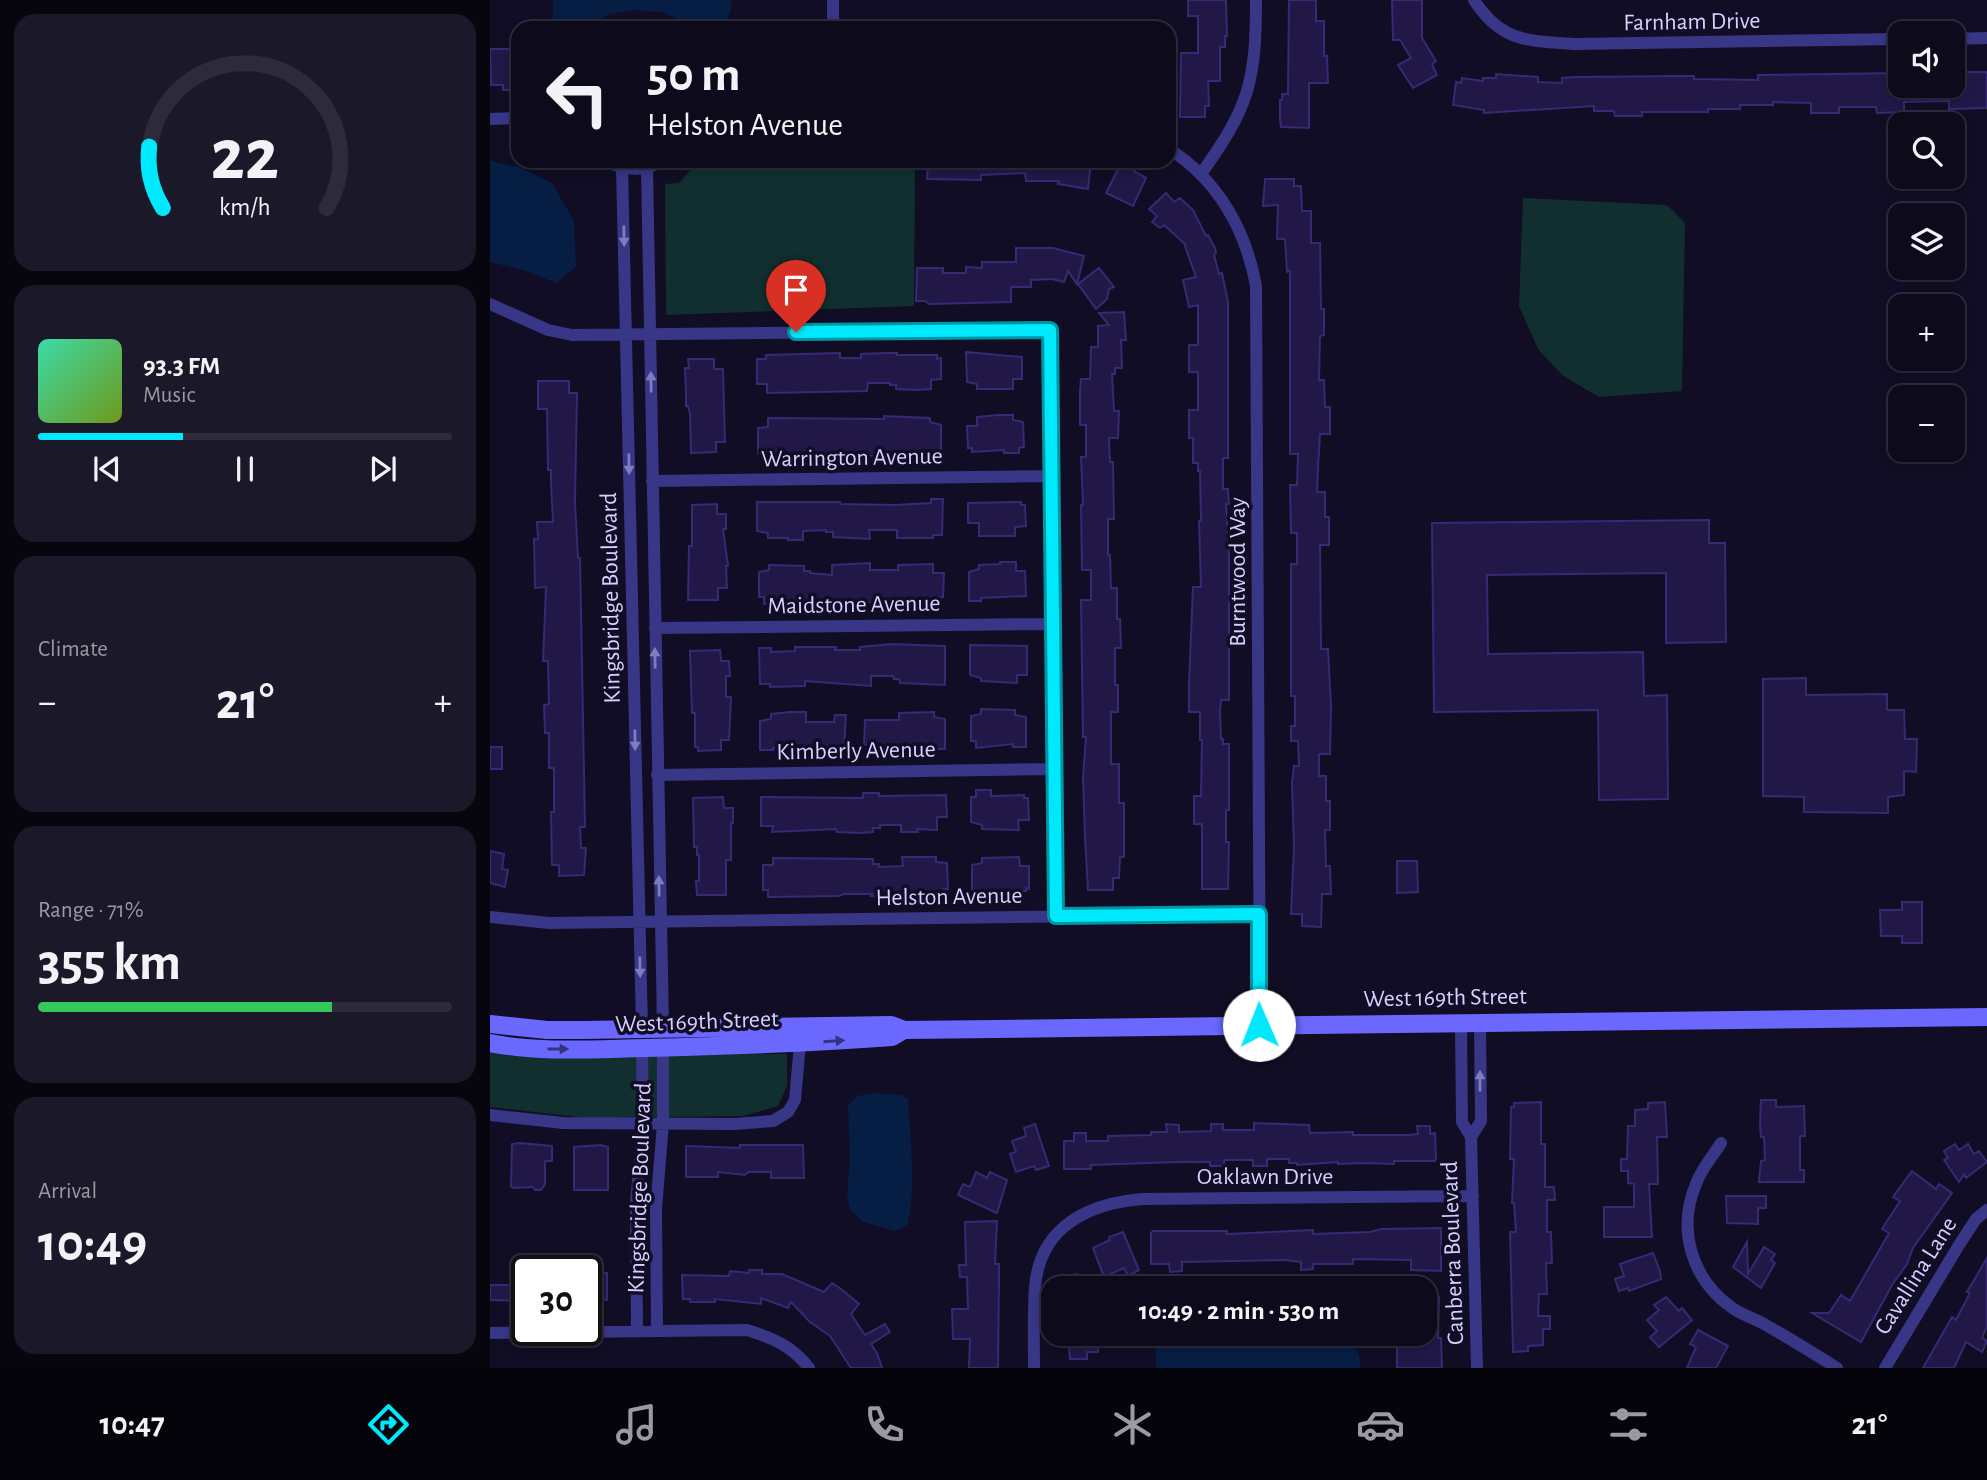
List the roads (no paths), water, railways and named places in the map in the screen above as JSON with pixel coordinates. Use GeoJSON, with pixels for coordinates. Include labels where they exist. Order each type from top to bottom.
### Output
{"type":"FeatureCollection","features":[{"type":"Feature","properties":{"kind":"street"},"geometry":{"type":"LineString","coordinates":[[833,0],[833,21]]}},
{"type":"Feature","properties":{"kind":"street"},"geometry":{"type":"LineString","coordinates":[[1201,174],[1231,131],[1252,82],[1256,53],[1256,0]]}},
{"type":"Feature","properties":{"kind":"street","name":"Farnham Drive"},"geometry":{"type":"LineString","coordinates":[[1474,0],[1490,21],[1526,41],[1574,44],[1888,39]]}},
{"type":"Feature","properties":{"kind":"street"},"geometry":{"type":"LineString","coordinates":[[1965,39],[1987,38]]}},
{"type":"Feature","properties":{"kind":"street"},"geometry":{"type":"LineString","coordinates":[[490,118],[511,118]]}},
{"type":"Feature","properties":{"kind":"street","name":"Burntwood Way"},"geometry":{"type":"LineString","coordinates":[[1176,154],[1201,174],[1237,223],[1256,286],[1259,1025]]}},
{"type":"Feature","properties":{"kind":"street"},"geometry":{"type":"LineString","coordinates":[[622,168],[647,168]]}},
{"type":"Feature","properties":{"kind":"street","name":"Kingsbridge Boulevard"},"geometry":{"type":"LineString","coordinates":[[622,168],[642,1028]]}},
{"type":"Feature","properties":{"kind":"street","name":"Kingsbridge Boulevard"},"geometry":{"type":"LineString","coordinates":[[647,168],[663,1027]]}},
{"type":"Feature","properties":{"kind":"street"},"geometry":{"type":"LineString","coordinates":[[490,304],[560,333],[586,335],[1050,330],[1056,916]]}},
{"type":"Feature","properties":{"kind":"street","name":"Warrington Avenue"},"geometry":{"type":"LineString","coordinates":[[652,481],[1052,476]]}},
{"type":"Feature","properties":{"kind":"street","name":"Maidstone Avenue"},"geometry":{"type":"LineString","coordinates":[[655,628],[1053,624]]}},
{"type":"Feature","properties":{"kind":"street","name":"Kimberly Avenue"},"geometry":{"type":"LineString","coordinates":[[657,775],[1055,769]]}},
{"type":"Feature","properties":{"kind":"street","name":"Helston Avenue"},"geometry":{"type":"LineString","coordinates":[[490,917],[549,923],[1259,914]]}},
{"type":"Feature","properties":{"kind":"street","name":"West 169th Street"},"geometry":{"type":"LineString","coordinates":[[490,1024],[547,1030],[891,1025],[904,1030],[1987,1017]]}},
{"type":"Feature","properties":{"kind":"street","name":"Canberra Boulevard"},"geometry":{"type":"LineString","coordinates":[[1461,1023],[1462,1122],[1471,1137],[1478,1324],[1477,1368]]}},
{"type":"Feature","properties":{"kind":"street","name":"Canberra Boulevard"},"geometry":{"type":"LineString","coordinates":[[1471,1137],[1480,1121],[1480,1023]]}},
{"type":"Feature","properties":{"kind":"street","name":"West 169th Street"},"geometry":{"type":"LineString","coordinates":[[490,1043],[529,1049],[800,1044],[892,1037],[904,1030]]}},
{"type":"Feature","properties":{"kind":"street"},"geometry":{"type":"LineString","coordinates":[[490,1115],[563,1123],[754,1124],[781,1118],[795,1100],[800,1044]]}},
{"type":"Feature","properties":{"kind":"street","name":"Kingsbridge Boulevard"},"geometry":{"type":"LineString","coordinates":[[637,1330],[636,1203],[643,1123],[642,1048]]}},
{"type":"Feature","properties":{"kind":"street","name":"Kingsbridge Boulevard"},"geometry":{"type":"LineString","coordinates":[[657,1330],[656,1209],[663,1124],[663,1048]]}},
{"type":"Feature","properties":{"kind":"street"},"geometry":{"type":"LineString","coordinates":[[1721,1143],[1696,1182],[1686,1231],[1690,1255],[1716,1295],[1733,1308],[1837,1368]]}},
{"type":"Feature","properties":{"kind":"street","name":"Oaklawn Drive"},"geometry":{"type":"LineString","coordinates":[[1034,1368],[1035,1286],[1041,1259],[1053,1238],[1078,1214],[1119,1200],[1473,1196]]}},
{"type":"Feature","properties":{"kind":"street","name":"Cavallina Lane"},"geometry":{"type":"LineString","coordinates":[[1885,1368],[1959,1245],[1976,1219],[1987,1210]]}},
{"type":"Feature","properties":{"kind":"street"},"geometry":{"type":"LineString","coordinates":[[490,1333],[747,1330],[774,1338],[800,1357],[809,1368]]}},
{"type":"Feature","properties":{"kind":"water"},"geometry":{"type":"Polygon","coordinates":[[[553,0],[731,0],[727,21],[683,21],[661,12],[635,10],[610,14],[597,21],[553,21],[553,0]]]}},
{"type":"Feature","properties":{"kind":"water"},"geometry":{"type":"Polygon","coordinates":[[[490,161],[511,166],[511,168],[521,168],[552,183],[574,221],[576,267],[556,283],[526,271],[490,262],[490,161]]]}},
{"type":"Feature","properties":{"kind":"water"},"geometry":{"type":"Polygon","coordinates":[[[873,1093],[902,1095],[908,1099],[912,1196],[907,1226],[895,1231],[863,1222],[850,1210],[847,1195],[850,1160],[848,1106],[857,1096],[873,1093]]]}},
{"type":"Feature","properties":{"kind":"water"},"geometry":{"type":"Polygon","coordinates":[[[1155,1346],[1355,1346],[1361,1368],[1156,1368],[1155,1346]]]}}]}
